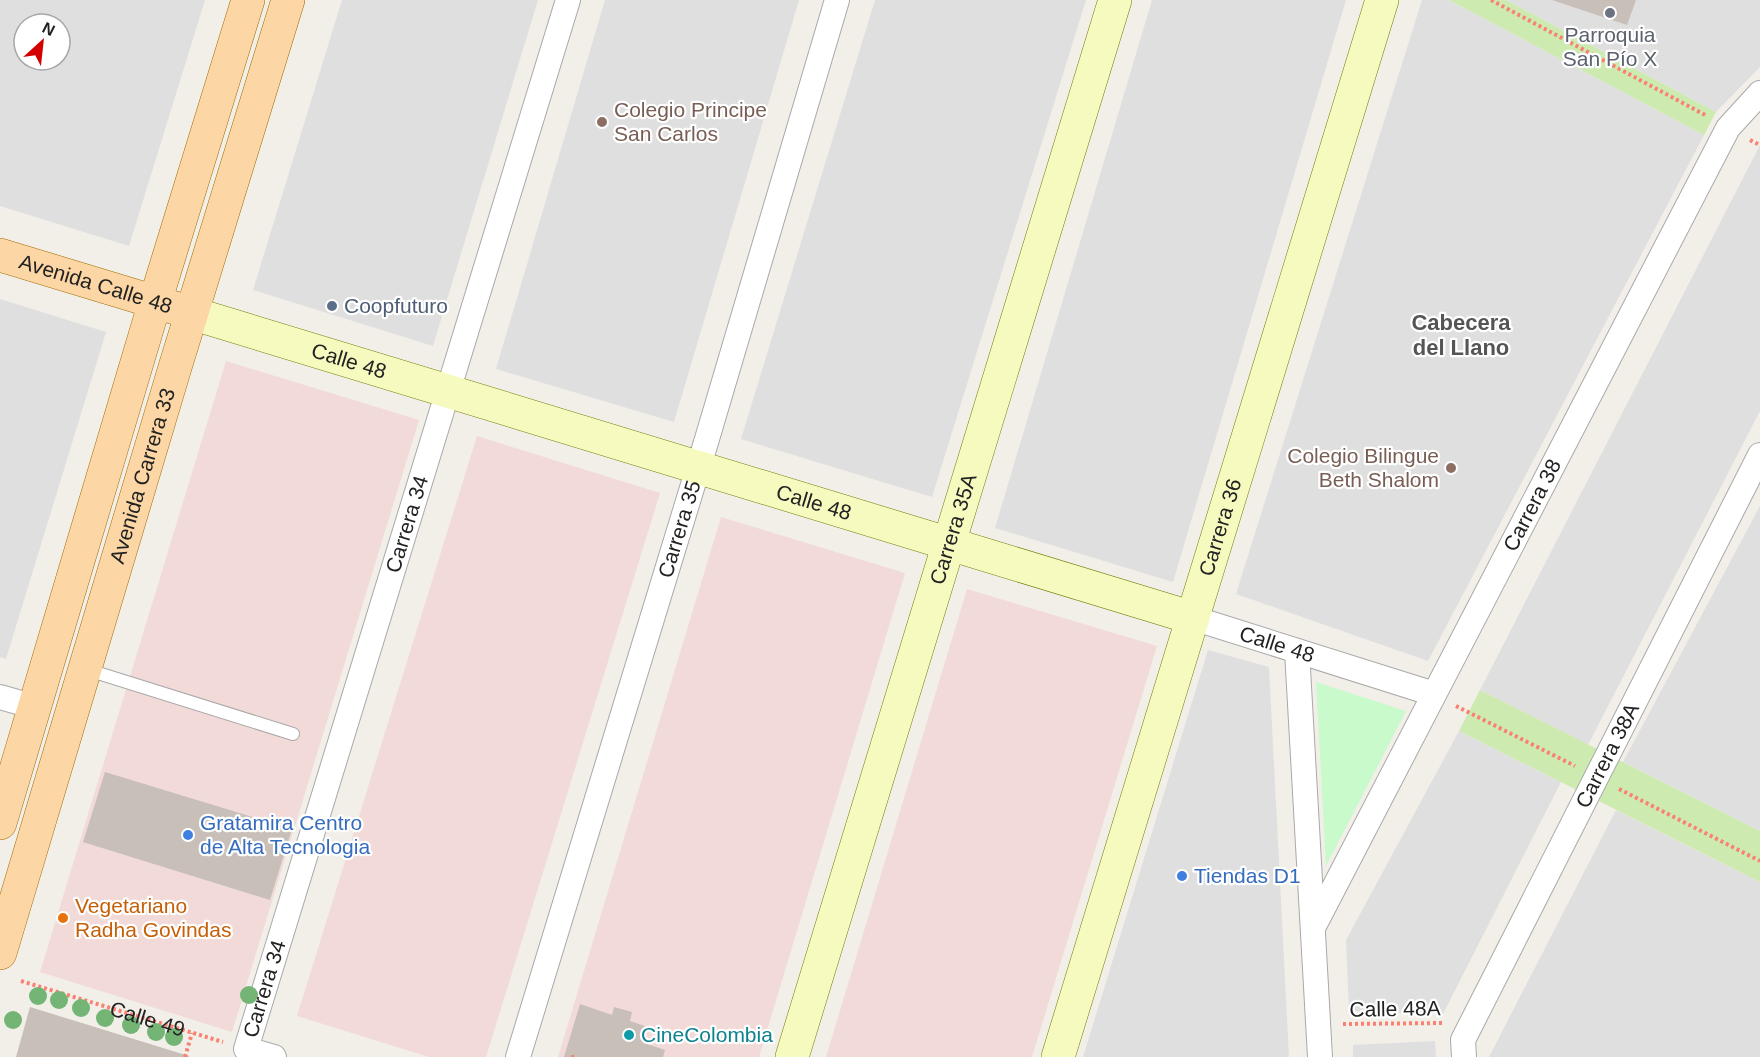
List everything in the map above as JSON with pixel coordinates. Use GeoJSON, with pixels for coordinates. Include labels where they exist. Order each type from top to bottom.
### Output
{"type":"FeatureCollection","features":[{"type":"Feature","properties":{"kind":"main road","name":"Avenida Carrera 33"},"geometry":{"type":"LineString","coordinates":[[0,823],[248,0]]}},
{"type":"Feature","properties":{"kind":"main road","name":"Avenida Carrera 33"},"geometry":{"type":"LineString","coordinates":[[0,953],[191,313],[288,0]]}},
{"type":"Feature","properties":{"kind":"main road","name":"Avenida Calle 48"},"geometry":{"type":"LineString","coordinates":[[0,255],[191,313]]}},
{"type":"Feature","properties":{"kind":"street","name":"Carrera 34"},"geometry":{"type":"LineString","coordinates":[[246,1049],[568,0]]}},
{"type":"Feature","properties":{"kind":"street","name":"Carrera 35"},"geometry":{"type":"LineString","coordinates":[[518,1057],[698,467],[837,0]]}},
{"type":"Feature","properties":{"kind":"street","name":"Carrera 35A"},"geometry":{"type":"LineString","coordinates":[[792,1057],[1115,0]]}},
{"type":"Feature","properties":{"kind":"street","name":"Carrera 36"},"geometry":{"type":"LineString","coordinates":[[1058,1057],[1382,0]]}},
{"type":"Feature","properties":{"kind":"street","name":"Carrera 38"},"geometry":{"type":"LineString","coordinates":[[1314,926],[1728,128],[1760,93]]}},
{"type":"Feature","properties":{"kind":"street","name":"Calle 48"},"geometry":{"type":"LineString","coordinates":[[191,313],[1193,618],[1434,694]]}},
{"type":"Feature","properties":{"kind":"street","name":"Carrera 38A"},"geometry":{"type":"LineString","coordinates":[[1464,1057],[1463,1040],[1760,455]]}},
{"type":"Feature","properties":{"kind":"street"},"geometry":{"type":"LineString","coordinates":[[1297,651],[1320,1057]]}},
{"type":"Feature","properties":{"kind":"street"},"geometry":{"type":"LineString","coordinates":[[0,697],[35,707]]}},
{"type":"Feature","properties":{"kind":"street"},"geometry":{"type":"LineString","coordinates":[[246,1049],[274,1057]]}},
{"type":"Feature","properties":{"kind":"lane"},"geometry":{"type":"LineString","coordinates":[[85,669],[293,734]]}},
{"type":"Feature","properties":{"kind":"path"},"geometry":{"type":"LineString","coordinates":[[1491,0],[1760,145]]}},
{"type":"Feature","properties":{"kind":"path","name":"Calle 49"},"geometry":{"type":"LineString","coordinates":[[21,981],[246,1049]]}},
{"type":"Feature","properties":{"kind":"path","name":"Calle 48A"},"geometry":{"type":"LineString","coordinates":[[1319,1025],[1472,1023]]}},
{"type":"Feature","properties":{"kind":"path"},"geometry":{"type":"LineString","coordinates":[[185,1057],[192,1033]]}},
{"type":"Feature","properties":{"kind":"shaded area"},"geometry":{"type":"Polygon","coordinates":[[[0,0],[205,0],[129,246],[0,206],[0,0]]]}},
{"type":"Feature","properties":{"kind":"shaded area"},"geometry":{"type":"Polygon","coordinates":[[[342,0],[538,0],[433,346],[253,290],[342,0]]]}},
{"type":"Feature","properties":{"kind":"shaded area"},"geometry":{"type":"Polygon","coordinates":[[[605,0],[799,0],[674,422],[496,369],[605,0]]]}},
{"type":"Feature","properties":{"kind":"shaded area"},"geometry":{"type":"Polygon","coordinates":[[[875,0],[1086,0],[932,497],[741,439],[875,0]]]}},
{"type":"Feature","properties":{"kind":"shaded area"},"geometry":{"type":"Polygon","coordinates":[[[1152,0],[1346,0],[1173,582],[995,528],[1152,0]]]}},
{"type":"Feature","properties":{"kind":"shaded area"},"geometry":{"type":"Polygon","coordinates":[[[1422,0],[1449,0],[1704,135],[1428,661],[1236,594],[1422,0]]]}},
{"type":"Feature","properties":{"kind":"shaded area"},"geometry":{"type":"Polygon","coordinates":[[[1506,0],[1760,0],[1760,67],[1716,112],[1506,0]]]}},
{"type":"Feature","properties":{"kind":"shaded area"},"geometry":{"type":"Polygon","coordinates":[[[1760,145],[1760,411],[1588,745],[1480,690],[1760,145]]]}},
{"type":"Feature","properties":{"kind":"shaded area"},"geometry":{"type":"Polygon","coordinates":[[[0,299],[106,332],[6,659],[0,657],[0,299]]]}},
{"type":"Feature","properties":{"kind":"shaded area"},"geometry":{"type":"Polygon","coordinates":[[[226,361],[419,420],[232,1032],[40,972],[226,361]]]}},
{"type":"Feature","properties":{"kind":"shaded area"},"geometry":{"type":"Polygon","coordinates":[[[477,436],[660,493],[486,1057],[429,1057],[297,1016],[477,436]]]}},
{"type":"Feature","properties":{"kind":"shaded area"},"geometry":{"type":"Polygon","coordinates":[[[1760,506],[1760,831],[1623,762],[1760,506]]]}},
{"type":"Feature","properties":{"kind":"shaded area"},"geometry":{"type":"Polygon","coordinates":[[[721,517],[905,573],[759,1057],[558,1057],[721,517]]]}},
{"type":"Feature","properties":{"kind":"shaded area"},"geometry":{"type":"Polygon","coordinates":[[[967,589],[1157,646],[1032,1057],[826,1057],[967,589]]]}},
{"type":"Feature","properties":{"kind":"shaded area"},"geometry":{"type":"Polygon","coordinates":[[[1208,650],[1269,667],[1289,1057],[1083,1057],[1208,650]]]}},
{"type":"Feature","properties":{"kind":"shaded area"},"geometry":{"type":"Polygon","coordinates":[[[1459,731],[1561,782],[1443,1014],[1349,1011],[1346,940],[1459,731]]]}},
{"type":"Feature","properties":{"kind":"shaded area"},"geometry":{"type":"Polygon","coordinates":[[[1616,810],[1760,882],[1760,1057],[1489,1057],[1616,810]]]}},
{"type":"Feature","properties":{"kind":"shaded area"},"geometry":{"type":"Polygon","coordinates":[[[1435,1041],[1436,1057],[1353,1057],[1353,1045],[1435,1041]]]}},
{"type":"Feature","properties":{"kind":"green space"},"geometry":{"type":"Polygon","coordinates":[[[1449,0],[1506,0],[1716,112],[1704,135],[1449,0]]]}},
{"type":"Feature","properties":{"kind":"green space"},"geometry":{"type":"Polygon","coordinates":[[[1316,682],[1406,711],[1326,866],[1316,682]]]}},
{"type":"Feature","properties":{"kind":"green space"},"geometry":{"type":"Polygon","coordinates":[[[1480,690],[1760,831],[1760,882],[1459,731],[1480,690]]]}},
{"type":"Feature","properties":{"kind":"building","name":"Parroquia San Pío X"},"geometry":{"type":"Polygon","coordinates":[[[1552,0],[1636,0],[1627,25],[1552,0]]]}},
{"type":"Feature","properties":{"kind":"building","name":"Gratamira Centro de Alta Tecnologia"},"geometry":{"type":"Polygon","coordinates":[[[105,772],[292,829],[270,900],[83,842],[105,772]]]}},
{"type":"Feature","properties":{"kind":"building"},"geometry":{"type":"Polygon","coordinates":[[[580,1004],[612,1015],[614,1007],[632,1012],[630,1021],[648,1027],[644,1043],[665,1050],[663,1057],[564,1057],[580,1004]]]}},
{"type":"Feature","properties":{"kind":"building"},"geometry":{"type":"Polygon","coordinates":[[[30,1007],[189,1056],[189,1057],[16,1057],[30,1007]]]}},
{"type":"Feature","properties":{"kind":"place","name":"Parroquia San Pío X"},"geometry":{"type":"Point","coordinates":[1610,13]}},
{"type":"Feature","properties":{"kind":"place","name":"Colegio Principe San Carlos"},"geometry":{"type":"Point","coordinates":[602,122]}},
{"type":"Feature","properties":{"kind":"place","name":"Coopfuturo"},"geometry":{"type":"Point","coordinates":[332,306]}},
{"type":"Feature","properties":{"kind":"place","name":"Colegio Bilingue Beth Shalom"},"geometry":{"type":"Point","coordinates":[1451,468]}},
{"type":"Feature","properties":{"kind":"place","name":"Gratamira Centro de Alta Tecnologia"},"geometry":{"type":"Point","coordinates":[188,835]}},
{"type":"Feature","properties":{"kind":"place","name":"Tiendas D1"},"geometry":{"type":"Point","coordinates":[1182,876]}},
{"type":"Feature","properties":{"kind":"place","name":"Vegetariano Radha Govindas"},"geometry":{"type":"Point","coordinates":[63,918]}},
{"type":"Feature","properties":{"kind":"place","name":"CineColombia"},"geometry":{"type":"Point","coordinates":[629,1035]}},
{"type":"Feature","properties":{"kind":"district","name":"Cabecera del Llano"},"geometry":{"type":"Point","coordinates":[1461,334]}}]}
